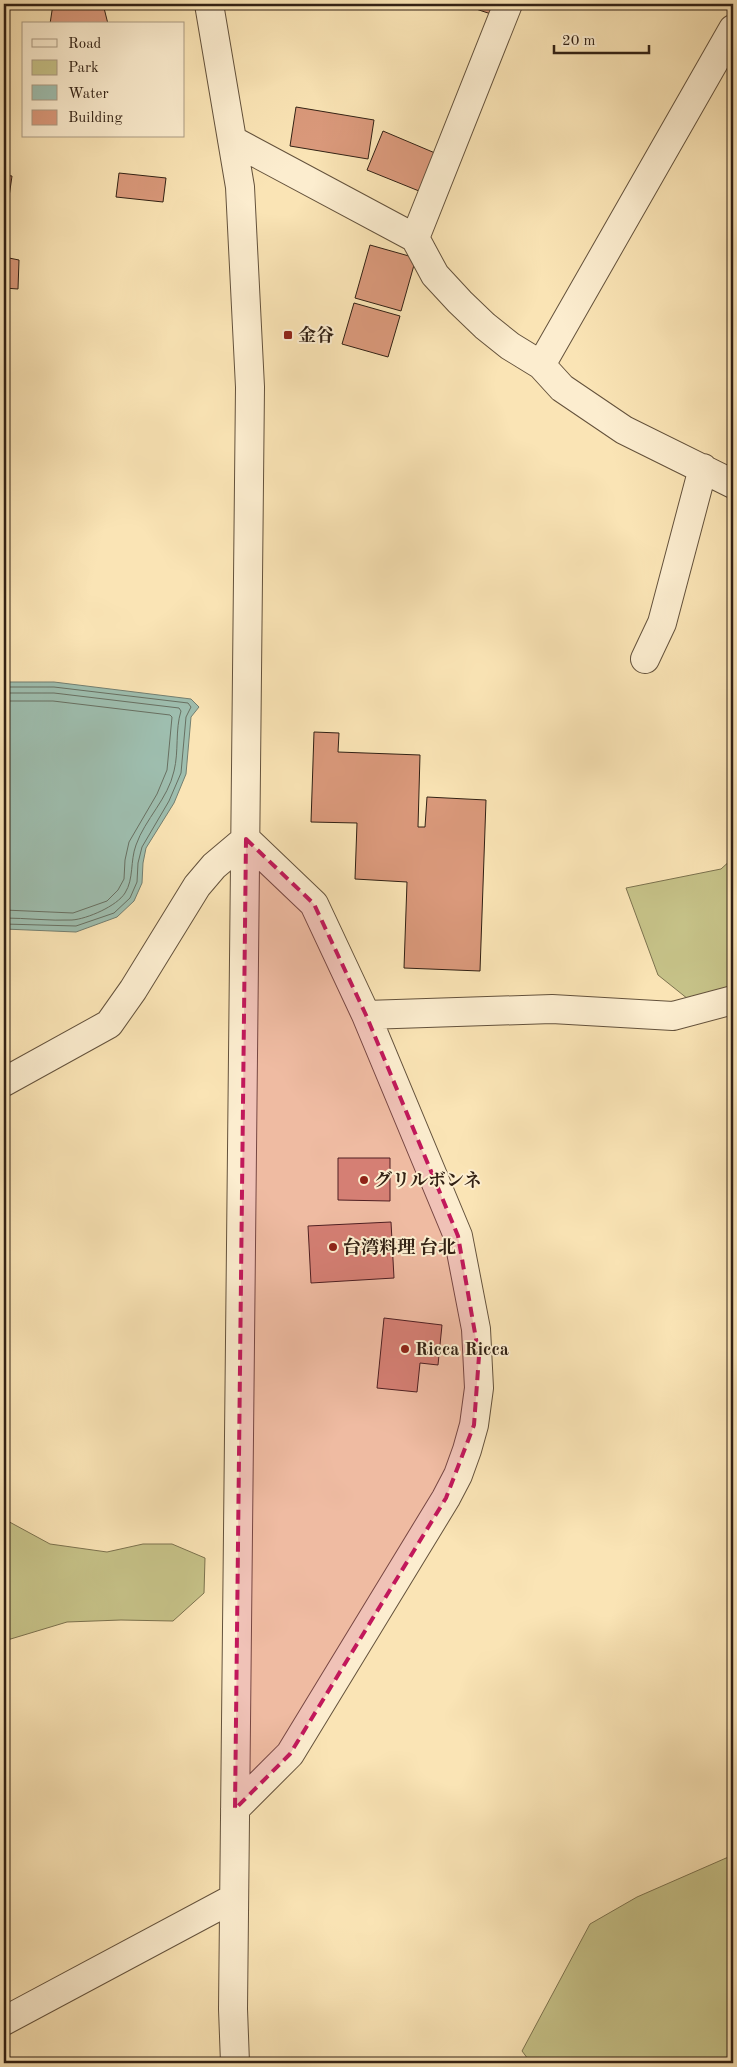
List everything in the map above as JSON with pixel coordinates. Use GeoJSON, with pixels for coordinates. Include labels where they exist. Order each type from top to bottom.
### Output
{"type":"FeatureCollection","features":[{"type":"Feature","properties":{"kind":"street"},"geometry":{"type":"LineString","coordinates":[[209,4],[240,187],[250,387],[234,1898],[233,2010],[235,2063]]}},
{"type":"Feature","properties":{"kind":"street"},"geometry":{"type":"LineString","coordinates":[[415,238],[508,4]]}},
{"type":"Feature","properties":{"kind":"street"},"geometry":{"type":"LineString","coordinates":[[542,365],[733,29]]}},
{"type":"Feature","properties":{"kind":"street"},"geometry":{"type":"LineString","coordinates":[[232,140],[415,238],[435,275],[460,302],[485,326],[510,346],[542,365],[562,388],[624,430],[733,484]]}},
{"type":"Feature","properties":{"kind":"street"},"geometry":{"type":"LineString","coordinates":[[645,659],[662,623],[703,468]]}},
{"type":"Feature","properties":{"kind":"street"},"geometry":{"type":"LineString","coordinates":[[235,1809],[290,1754],[446,1498],[458,1475],[474,1426],[479,1388],[479,1356],[476,1329],[458,1236],[366,1015],[314,904],[246,839]]}},
{"type":"Feature","properties":{"kind":"street"},"geometry":{"type":"LineString","coordinates":[[4,1082],[109,1024],[133,990],[197,886],[214,866],[246,839]]}},
{"type":"Feature","properties":{"kind":"street"},"geometry":{"type":"LineString","coordinates":[[366,1015],[552,1009],[673,1016],[733,1000]]}},
{"type":"Feature","properties":{"kind":"street"},"geometry":{"type":"LineString","coordinates":[[4,2021],[234,1898]]}},
{"type":"Feature","properties":{"kind":"highlighted area"},"geometry":{"type":"Polygon","coordinates":[[[246,839],[314,904],[366,1015],[458,1236],[479,1356],[474,1425],[446,1498],[290,1754],[235,1809],[246,839]]]}},
{"type":"Feature","properties":{"kind":"green space"},"geometry":{"type":"Polygon","coordinates":[[[733,858],[733,990],[688,999],[658,975],[626,888],[721,869],[733,858]]]}},
{"type":"Feature","properties":{"kind":"green space"},"geometry":{"type":"Polygon","coordinates":[[[4,1519],[50,1544],[107,1552],[143,1544],[172,1544],[205,1558],[204,1593],[173,1621],[67,1622],[4,1641],[4,1519]]]}},
{"type":"Feature","properties":{"kind":"green space"},"geometry":{"type":"Polygon","coordinates":[[[733,1855],[733,2063],[531,2063],[522,2051],[590,1924],[637,1897],[733,1855]]]}},
{"type":"Feature","properties":{"kind":"water"},"geometry":{"type":"Polygon","coordinates":[[[4,682],[54,682],[191,699],[199,707],[191,717],[186,774],[174,803],[146,848],[142,883],[134,901],[117,917],[76,932],[4,929],[4,682]]]}},
{"type":"Feature","properties":{"kind":"building"},"geometry":{"type":"Polygon","coordinates":[[[53,4],[103,4],[108,22],[50,22],[53,4]]]}},
{"type":"Feature","properties":{"kind":"building"},"geometry":{"type":"Polygon","coordinates":[[[461,4],[494,4],[491,14],[461,4]]]}},
{"type":"Feature","properties":{"kind":"building"},"geometry":{"type":"Polygon","coordinates":[[[296,107],[374,120],[368,159],[290,146],[296,107]]]}},
{"type":"Feature","properties":{"kind":"building"},"geometry":{"type":"Polygon","coordinates":[[[383,131],[435,153],[419,191],[367,170],[383,131]]]}},
{"type":"Feature","properties":{"kind":"building"},"geometry":{"type":"Polygon","coordinates":[[[4,148],[7,148],[4,173],[4,148]]]}},
{"type":"Feature","properties":{"kind":"building"},"geometry":{"type":"Polygon","coordinates":[[[119,173],[166,178],[163,202],[116,197],[119,173]]]}},
{"type":"Feature","properties":{"kind":"building"},"geometry":{"type":"Polygon","coordinates":[[[4,175],[12,176],[7,211],[4,211],[4,175]]]}},
{"type":"Feature","properties":{"kind":"building"},"geometry":{"type":"Polygon","coordinates":[[[370,245],[416,258],[401,311],[355,298],[370,245]]]}},
{"type":"Feature","properties":{"kind":"building"},"geometry":{"type":"Polygon","coordinates":[[[4,257],[19,260],[18,289],[4,288],[4,257]]]}},
{"type":"Feature","properties":{"kind":"building"},"geometry":{"type":"Polygon","coordinates":[[[354,303],[400,316],[388,357],[342,344],[354,303]]]}},
{"type":"Feature","properties":{"kind":"building"},"geometry":{"type":"Polygon","coordinates":[[[314,732],[339,733],[338,752],[420,755],[418,827],[425,827],[427,797],[486,800],[480,971],[404,968],[407,882],[355,879],[357,823],[311,822],[314,732]]]}},
{"type":"Feature","properties":{"kind":"building"},"geometry":{"type":"Polygon","coordinates":[[[338,1158],[390,1158],[390,1201],[338,1200],[338,1158]]]}},
{"type":"Feature","properties":{"kind":"building"},"geometry":{"type":"Polygon","coordinates":[[[391,1222],[394,1278],[311,1283],[308,1226],[391,1222]]]}},
{"type":"Feature","properties":{"kind":"building"},"geometry":{"type":"Polygon","coordinates":[[[384,1318],[442,1325],[438,1365],[420,1363],[417,1392],[377,1388],[384,1318]]]}},
{"type":"Feature","properties":{"kind":"place","name":"金谷"},"geometry":{"type":"Point","coordinates":[288,335]}},
{"type":"Feature","properties":{"kind":"place","name":"グリルボンネ"},"geometry":{"type":"Point","coordinates":[364,1180]}},
{"type":"Feature","properties":{"kind":"place","name":"台湾料理 台北"},"geometry":{"type":"Point","coordinates":[333,1247]}},
{"type":"Feature","properties":{"kind":"place","name":"Ricca Ricca"},"geometry":{"type":"Point","coordinates":[405,1349]}}]}
